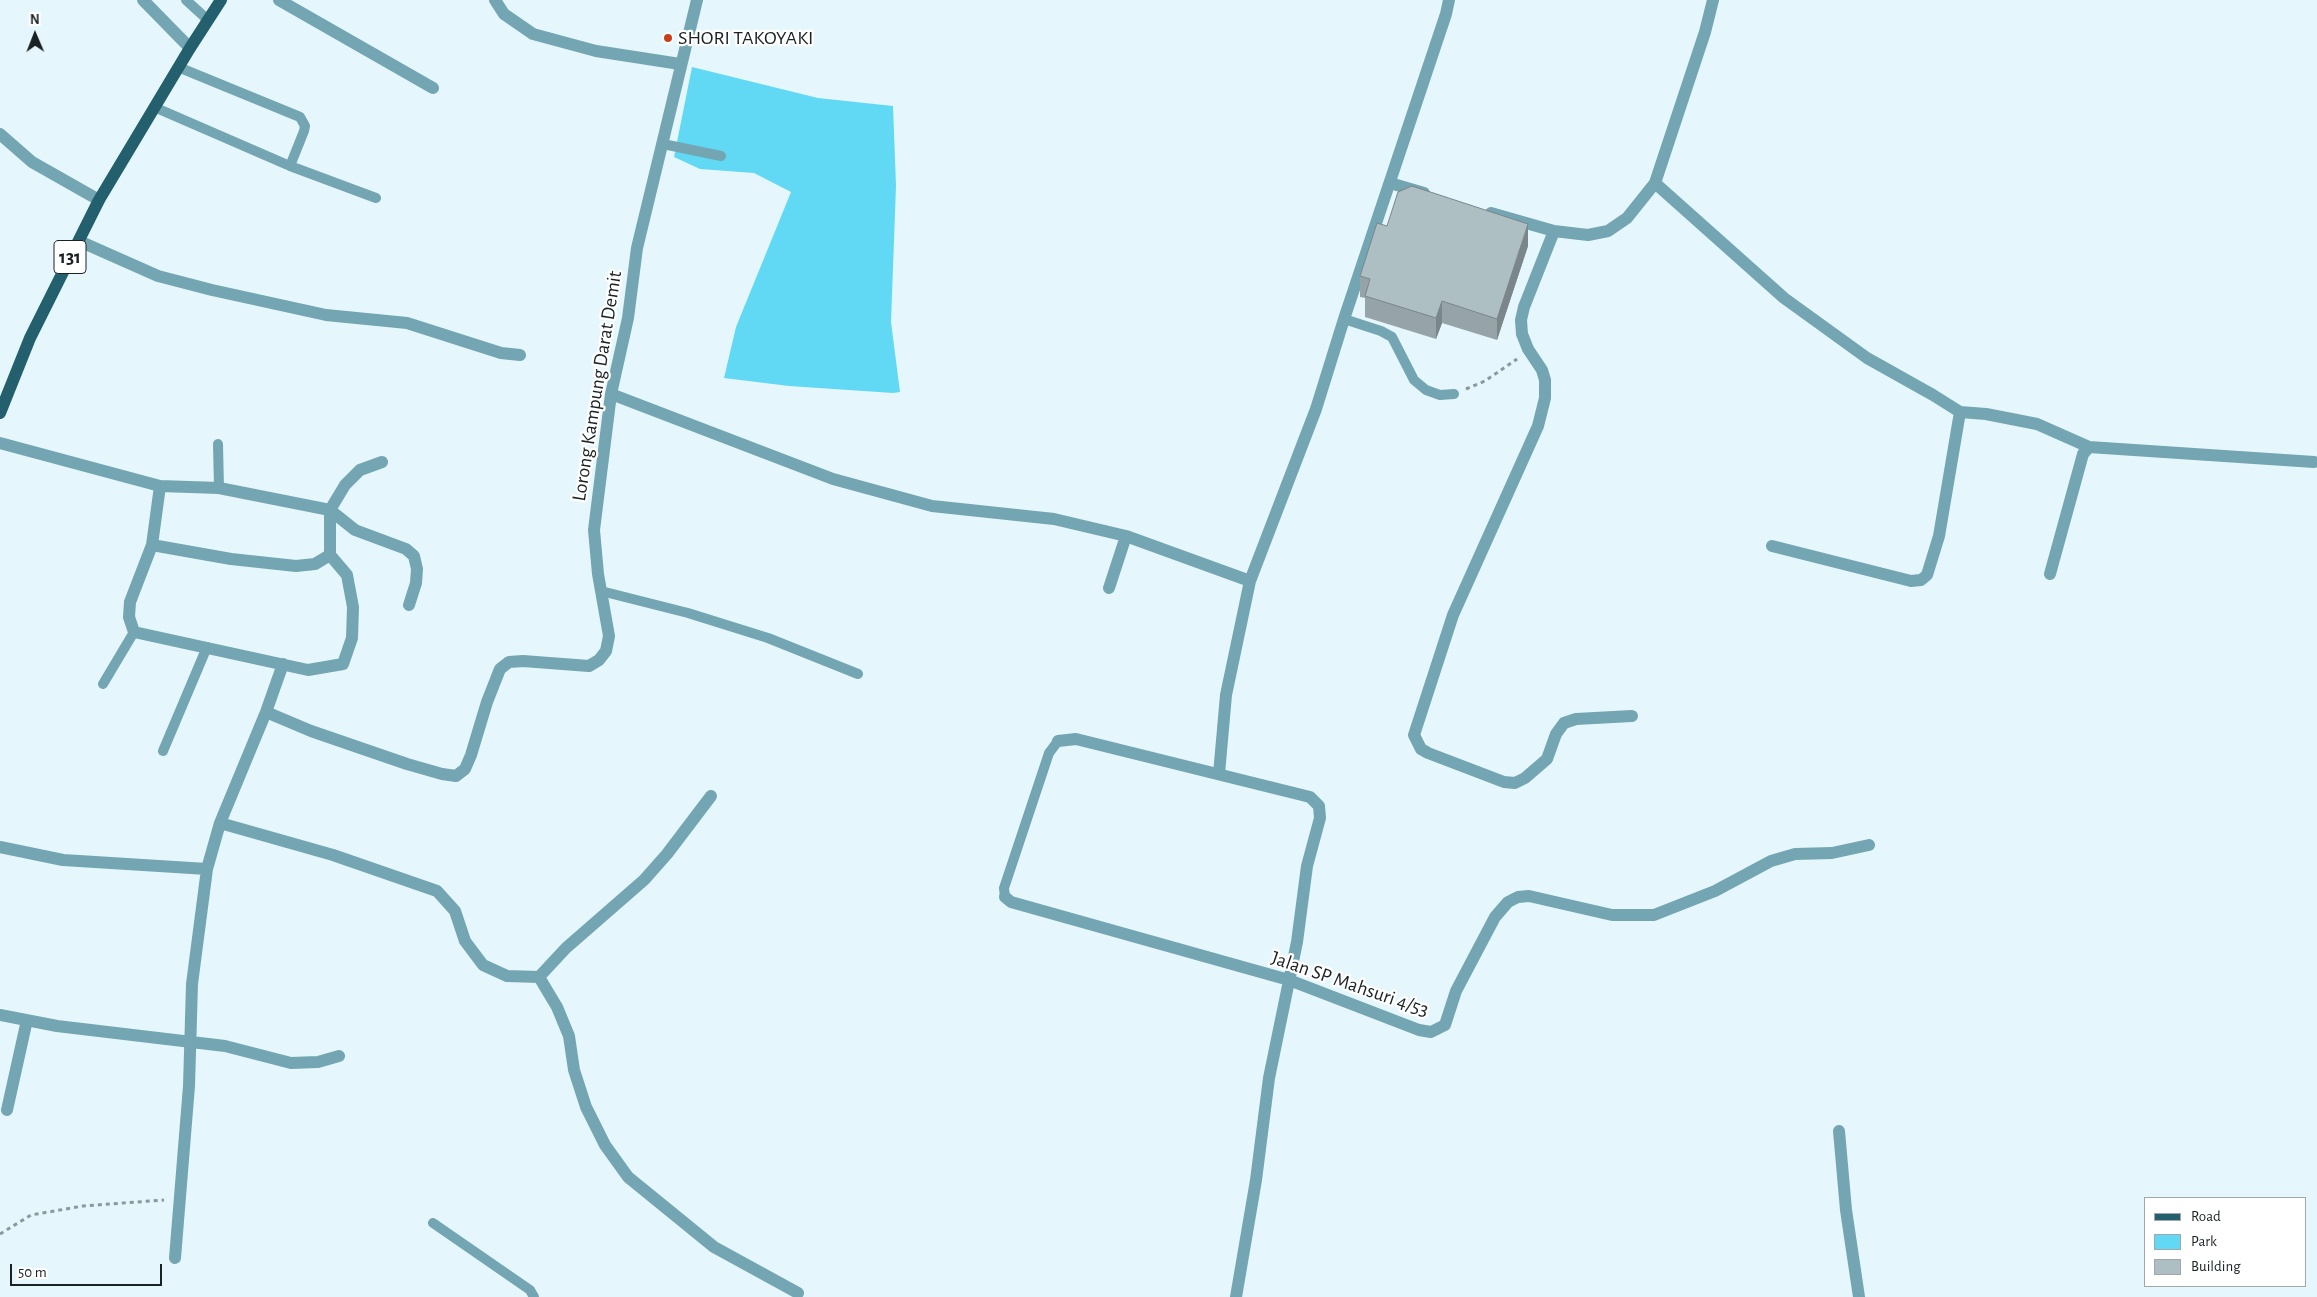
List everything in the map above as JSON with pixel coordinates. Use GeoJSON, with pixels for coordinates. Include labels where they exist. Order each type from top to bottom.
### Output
{"type":"FeatureCollection","features":[{"type":"Feature","properties":{"kind":"main road","name":"131"},"geometry":{"type":"LineString","coordinates":[[0,413],[30,338],[99,200],[221,0]]}},
{"type":"Feature","properties":{"kind":"street"},"geometry":{"type":"LineString","coordinates":[[143,0],[190,48]]}},
{"type":"Feature","properties":{"kind":"street"},"geometry":{"type":"LineString","coordinates":[[279,0],[433,88]]}},
{"type":"Feature","properties":{"kind":"street"},"geometry":{"type":"LineString","coordinates":[[495,0],[504,14],[534,34],[596,51],[680,64]]}},
{"type":"Feature","properties":{"kind":"street","name":"Lorong Kampung Darat Demit"},"geometry":{"type":"LineString","coordinates":[[266,712],[312,731],[407,764],[456,776],[465,769],[471,755],[487,702],[500,669],[509,662],[523,661],[589,666],[603,656],[609,636],[601,591],[594,530],[610,394],[628,318],[638,248],[680,64],[697,0]]}},
{"type":"Feature","properties":{"kind":"street"},"geometry":{"type":"LineString","coordinates":[[1219,774],[1226,695],[1250,581],[1316,409],[1449,0]]}},
{"type":"Feature","properties":{"kind":"street"},"geometry":{"type":"LineString","coordinates":[[1476,208],[1554,231],[1588,235],[1608,231],[1627,218],[1655,183],[1702,42],[1713,0]]}},
{"type":"Feature","properties":{"kind":"street"},"geometry":{"type":"LineString","coordinates":[[0,134],[32,162],[99,200]]}},
{"type":"Feature","properties":{"kind":"street"},"geometry":{"type":"LineString","coordinates":[[1390,183],[1438,197]]}},
{"type":"Feature","properties":{"kind":"street"},"geometry":{"type":"LineString","coordinates":[[1655,183],[1784,298],[1867,358],[1960,412],[1986,414],[2037,424],[2089,447],[2314,462]]}},
{"type":"Feature","properties":{"kind":"street"},"geometry":{"type":"LineString","coordinates":[[1554,231],[1524,307],[1521,320],[1522,334],[1528,349],[1542,370],[1545,380],[1545,398],[1538,426],[1453,615],[1414,735],[1421,749],[1428,753],[1504,782],[1515,783],[1525,778],[1547,758],[1556,734],[1564,723],[1576,719],[1632,716]]}},
{"type":"Feature","properties":{"kind":"street"},"geometry":{"type":"LineString","coordinates":[[79,240],[158,276],[326,315],[407,324],[501,353],[520,355]]}},
{"type":"Feature","properties":{"kind":"street"},"geometry":{"type":"LineString","coordinates":[[610,394],[842,481],[932,506],[1054,519],[1126,536],[1250,581]]}},
{"type":"Feature","properties":{"kind":"street"},"geometry":{"type":"LineString","coordinates":[[1772,546],[1911,581],[1921,580],[1927,574],[1939,536],[1960,412]]}},
{"type":"Feature","properties":{"kind":"street"},"geometry":{"type":"LineString","coordinates":[[0,443],[160,486],[219,488],[330,510],[355,530],[406,549],[414,556],[417,569],[416,583],[409,605]]}},
{"type":"Feature","properties":{"kind":"street"},"geometry":{"type":"LineString","coordinates":[[2050,574],[2083,454],[2089,447]]}},
{"type":"Feature","properties":{"kind":"street"},"geometry":{"type":"LineString","coordinates":[[160,486],[152,545],[130,602],[128,617],[134,632],[308,670],[343,664],[352,638],[353,607],[347,575],[330,555],[330,510],[346,485],[360,470],[382,462]]}},
{"type":"Feature","properties":{"kind":"street"},"geometry":{"type":"LineString","coordinates":[[1109,588],[1126,536]]}},
{"type":"Feature","properties":{"kind":"street"},"geometry":{"type":"LineString","coordinates":[[152,545],[230,560],[296,566],[315,564],[330,555]]}},
{"type":"Feature","properties":{"kind":"street"},"geometry":{"type":"LineString","coordinates":[[175,1258],[188,1086],[192,984],[207,869],[220,823],[266,712],[283,664]]}},
{"type":"Feature","properties":{"kind":"street"},"geometry":{"type":"LineString","coordinates":[[1058,741],[1076,739],[1219,774],[1310,797],[1319,806],[1320,818],[1307,866],[1297,942],[1269,1078],[1256,1180],[1236,1297]]}},
{"type":"Feature","properties":{"kind":"street"},"geometry":{"type":"LineString","coordinates":[[220,823],[333,855],[437,891],[455,911],[465,941],[483,965],[507,976],[539,977],[566,948],[644,880],[667,854],[711,796]]}},
{"type":"Feature","properties":{"kind":"street","name":"Jalan SP Mahsuri 4/53"},"geometry":{"type":"LineString","coordinates":[[1005,897],[1012,902],[1289,980],[1419,1030],[1431,1032],[1445,1025],[1456,991],[1495,917],[1508,902],[1518,897],[1529,896],[1612,915],[1654,915],[1715,891],[1772,861],[1795,854],[1832,854],[1869,845]]}},
{"type":"Feature","properties":{"kind":"street"},"geometry":{"type":"LineString","coordinates":[[0,847],[63,860],[207,869]]}},
{"type":"Feature","properties":{"kind":"street"},"geometry":{"type":"LineString","coordinates":[[539,977],[557,1007],[569,1036],[574,1070],[586,1107],[605,1145],[628,1177],[714,1247],[798,1293]]}},
{"type":"Feature","properties":{"kind":"street"},"geometry":{"type":"LineString","coordinates":[[0,1015],[57,1026],[190,1040],[226,1046],[291,1063],[318,1062],[339,1056]]}},
{"type":"Feature","properties":{"kind":"street"},"geometry":{"type":"LineString","coordinates":[[7,1110],[27,1020]]}},
{"type":"Feature","properties":{"kind":"street"},"geometry":{"type":"LineString","coordinates":[[1838,1131],[1846,1210],[1858,1297]]}},
{"type":"Feature","properties":{"kind":"lane"},"geometry":{"type":"LineString","coordinates":[[186,0],[208,20]]}},
{"type":"Feature","properties":{"kind":"lane"},"geometry":{"type":"LineString","coordinates":[[178,68],[300,117],[305,126],[304,131],[290,166]]}},
{"type":"Feature","properties":{"kind":"lane"},"geometry":{"type":"LineString","coordinates":[[154,107],[290,166],[376,198]]}},
{"type":"Feature","properties":{"kind":"lane"},"geometry":{"type":"LineString","coordinates":[[663,144],[721,156]]}},
{"type":"Feature","properties":{"kind":"lane"},"geometry":{"type":"LineString","coordinates":[[1344,319],[1381,330],[1392,337],[1414,380],[1426,390],[1440,395],[1454,394]]}},
{"type":"Feature","properties":{"kind":"lane"},"geometry":{"type":"LineString","coordinates":[[218,444],[219,488]]}},
{"type":"Feature","properties":{"kind":"lane"},"geometry":{"type":"LineString","coordinates":[[601,591],[688,613],[768,638],[858,674]]}},
{"type":"Feature","properties":{"kind":"lane"},"geometry":{"type":"LineString","coordinates":[[103,684],[134,632]]}},
{"type":"Feature","properties":{"kind":"lane"},"geometry":{"type":"LineString","coordinates":[[163,751],[207,647]]}},
{"type":"Feature","properties":{"kind":"lane"},"geometry":{"type":"LineString","coordinates":[[1005,897],[1004,888],[1048,753],[1058,741]]}},
{"type":"Feature","properties":{"kind":"lane"},"geometry":{"type":"LineString","coordinates":[[432,1223],[530,1290],[534,1297]]}},
{"type":"Feature","properties":{"kind":"path"},"geometry":{"type":"LineString","coordinates":[[1454,394],[1499,372],[1528,349]]}},
{"type":"Feature","properties":{"kind":"path"},"geometry":{"type":"LineString","coordinates":[[0,1234],[31,1215],[83,1206],[164,1200],[180,1191]]}},
{"type":"Feature","properties":{"kind":"green space"},"geometry":{"type":"Polygon","coordinates":[[[692,67],[818,98],[893,106],[896,186],[891,322],[900,392],[789,386],[724,378],[736,327],[791,192],[754,173],[700,169],[674,157],[692,67]]]}},
{"type":"Feature","properties":{"kind":"building"},"geometry":{"type":"Polygon","coordinates":[[[1412,186],[1528,224],[1497,319],[1442,301],[1436,318],[1365,296],[1370,279],[1360,276],[1377,223],[1387,226],[1398,192],[1412,186]]]}},
{"type":"Feature","properties":{"kind":"place","name":"SHORI TAKOYAKI"},"geometry":{"type":"Point","coordinates":[668,38]}}]}
